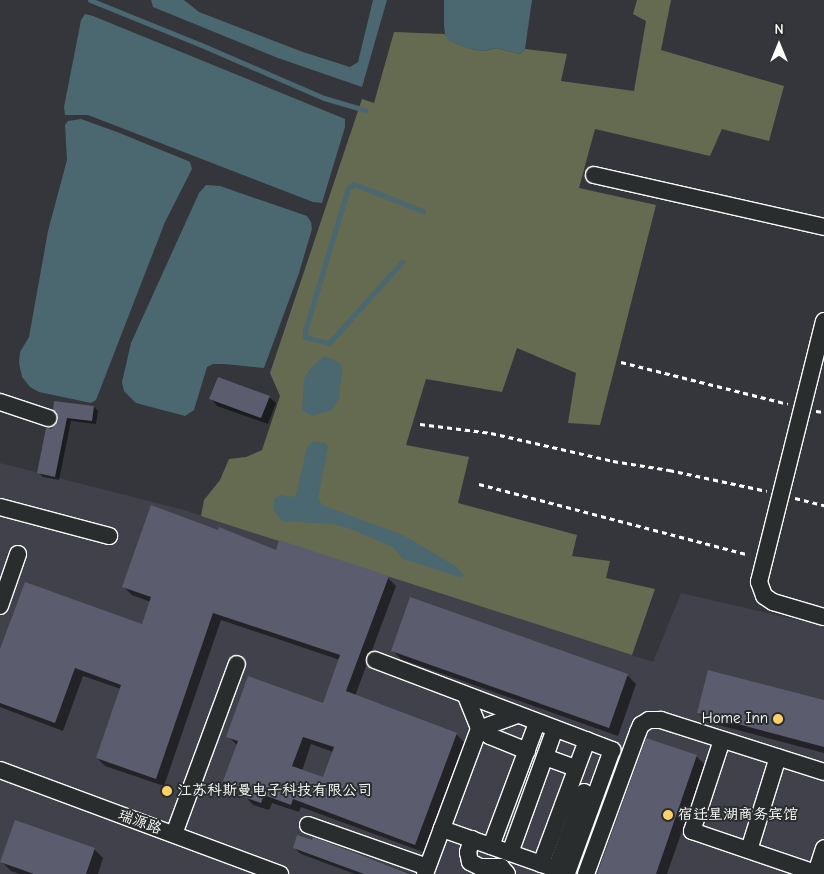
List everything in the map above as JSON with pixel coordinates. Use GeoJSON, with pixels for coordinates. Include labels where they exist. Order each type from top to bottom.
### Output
{"type":"FeatureCollection","features":[{"type":"Feature","properties":{"kind":"street"},"geometry":{"type":"LineString","coordinates":[[594,175],[824,227]]}},
{"type":"Feature","properties":{"kind":"street"},"geometry":{"type":"LineString","coordinates":[[824,321],[759,582],[764,596],[772,602],[824,618]]}},
{"type":"Feature","properties":{"kind":"street"},"geometry":{"type":"LineString","coordinates":[[0,402],[48,418]]}},
{"type":"Feature","properties":{"kind":"street"},"geometry":{"type":"LineString","coordinates":[[0,507],[109,536]]}},
{"type":"Feature","properties":{"kind":"street"},"geometry":{"type":"LineString","coordinates":[[0,606],[18,554]]}},
{"type":"Feature","properties":{"kind":"street"},"geometry":{"type":"LineString","coordinates":[[375,660],[556,729],[595,749],[612,750],[567,873],[555,867],[472,840],[442,828]]}},
{"type":"Feature","properties":{"kind":"street"},"geometry":{"type":"LineString","coordinates":[[174,834],[237,664]]}},
{"type":"Feature","properties":{"kind":"street"},"geometry":{"type":"LineString","coordinates":[[466,696],[479,729],[490,736],[527,751]]}},
{"type":"Feature","properties":{"kind":"street"},"geometry":{"type":"LineString","coordinates":[[308,825],[426,871],[479,729],[517,715]]}},
{"type":"Feature","properties":{"kind":"street"},"geometry":{"type":"LineString","coordinates":[[586,874],[641,725],[648,720],[661,720],[824,772]]}},
{"type":"Feature","properties":{"kind":"street"},"geometry":{"type":"LineString","coordinates":[[491,846],[537,723]]}},
{"type":"Feature","properties":{"kind":"street"},"geometry":{"type":"LineString","coordinates":[[510,853],[556,729]]}},
{"type":"Feature","properties":{"kind":"street"},"geometry":{"type":"LineString","coordinates":[[722,740],[692,831],[817,874],[824,848]]}},
{"type":"Feature","properties":{"kind":"street"},"geometry":{"type":"LineString","coordinates":[[555,867],[576,768],[595,749]]}},
{"type":"Feature","properties":{"kind":"street"},"geometry":{"type":"LineString","coordinates":[[546,757],[576,768]]}},
{"type":"Feature","properties":{"kind":"street"},"geometry":{"type":"LineString","coordinates":[[749,850],[778,757]]}},
{"type":"Feature","properties":{"kind":"street","name":"瑞源路"},"geometry":{"type":"LineString","coordinates":[[0,770],[278,874]]}},
{"type":"Feature","properties":{"kind":"street"},"geometry":{"type":"LineString","coordinates":[[472,840],[468,852],[470,862],[480,867],[501,867],[507,874]]}},
{"type":"Feature","properties":{"kind":"path"},"geometry":{"type":"LineString","coordinates":[[622,362],[824,412]]}},
{"type":"Feature","properties":{"kind":"path"},"geometry":{"type":"LineString","coordinates":[[420,424],[491,433],[613,461],[669,470],[824,504]]}},
{"type":"Feature","properties":{"kind":"path"},"geometry":{"type":"LineString","coordinates":[[479,484],[765,559]]}},
{"type":"Feature","properties":{"kind":"shaded area"},"geometry":{"type":"Polygon","coordinates":[[[0,463],[184,510],[653,662],[681,593],[824,626],[824,874],[0,874],[0,463]]]}},
{"type":"Feature","properties":{"kind":"green space"},"geometry":{"type":"Polygon","coordinates":[[[637,0],[671,0],[661,50],[784,86],[769,141],[722,129],[710,156],[595,129],[579,188],[656,205],[600,425],[568,423],[576,373],[517,348],[502,392],[426,379],[406,445],[469,457],[458,503],[577,535],[572,556],[610,561],[606,578],[655,589],[632,655],[201,516],[204,500],[220,480],[229,459],[246,457],[262,450],[280,396],[270,373],[362,99],[374,103],[394,32],[445,34],[450,41],[471,49],[483,51],[497,48],[520,54],[525,49],[567,54],[561,81],[634,91],[646,21],[633,14],[637,0]]]}},
{"type":"Feature","properties":{"kind":"water"},"geometry":{"type":"Polygon","coordinates":[[[151,0],[184,0],[199,12],[303,52],[350,67],[358,62],[373,0],[387,0],[362,87],[278,58],[153,7],[151,0]]]}},
{"type":"Feature","properties":{"kind":"water"},"geometry":{"type":"Polygon","coordinates":[[[444,0],[532,0],[525,49],[520,54],[497,48],[483,51],[449,41],[445,34],[444,0]]]}},
{"type":"Feature","properties":{"kind":"water"},"geometry":{"type":"Polygon","coordinates":[[[85,14],[345,119],[345,127],[322,203],[313,202],[88,115],[65,115],[64,107],[81,20],[85,14]]]}},
{"type":"Feature","properties":{"kind":"water"},"geometry":{"type":"Polygon","coordinates":[[[81,119],[188,161],[192,169],[165,222],[96,400],[91,403],[39,392],[30,387],[22,377],[19,363],[20,352],[29,337],[48,231],[67,160],[65,125],[68,121],[81,119]]]}},
{"type":"Feature","properties":{"kind":"water"},"geometry":{"type":"Polygon","coordinates":[[[206,185],[220,186],[307,216],[311,222],[312,229],[299,273],[264,368],[225,364],[213,364],[207,367],[194,410],[185,416],[136,403],[124,391],[122,382],[131,343],[199,193],[206,185]]]}},
{"type":"Feature","properties":{"kind":"water"},"geometry":{"type":"Polygon","coordinates":[[[324,356],[339,362],[342,369],[339,398],[332,410],[312,416],[302,410],[304,379],[309,370],[324,356]]]}},
{"type":"Feature","properties":{"kind":"water"},"geometry":{"type":"Polygon","coordinates":[[[313,442],[325,443],[328,447],[318,498],[322,505],[403,535],[457,567],[464,576],[460,577],[403,559],[394,548],[351,529],[333,524],[282,521],[274,511],[274,499],[281,495],[293,497],[296,495],[307,447],[313,442]]]}},
{"type":"Feature","properties":{"kind":"building"},"geometry":{"type":"Polygon","coordinates":[[[218,377],[270,396],[261,418],[209,399],[218,377]]]}},
{"type":"Feature","properties":{"kind":"building"},"geometry":{"type":"Polygon","coordinates":[[[54,401],[94,406],[92,421],[67,418],[55,477],[37,473],[46,428],[51,429],[58,421],[58,416],[53,410],[54,401]]]}},
{"type":"Feature","properties":{"kind":"building"},"geometry":{"type":"Polygon","coordinates":[[[151,505],[218,530],[219,527],[276,550],[279,540],[389,576],[346,691],[457,733],[415,845],[293,799],[291,805],[264,795],[261,803],[244,797],[246,790],[223,781],[238,741],[226,737],[248,676],[323,703],[340,655],[213,613],[156,779],[96,758],[121,685],[75,668],[55,723],[0,703],[0,649],[25,582],[142,624],[151,597],[122,587],[151,505]],[[303,737],[292,766],[323,777],[334,747],[303,737]]]}},
{"type":"Feature","properties":{"kind":"building"},"geometry":{"type":"Polygon","coordinates":[[[410,597],[628,674],[609,728],[391,651],[410,597]]]}},
{"type":"Feature","properties":{"kind":"building"},"geometry":{"type":"Polygon","coordinates":[[[708,670],[824,700],[824,747],[697,713],[708,670]]]}},
{"type":"Feature","properties":{"kind":"building"},"geometry":{"type":"Polygon","coordinates":[[[646,738],[697,755],[656,874],[597,874],[646,738]]]}},
{"type":"Feature","properties":{"kind":"building"},"geometry":{"type":"Polygon","coordinates":[[[15,820],[95,848],[86,874],[34,874],[0,862],[15,820]]]}},
{"type":"Feature","properties":{"kind":"building"},"geometry":{"type":"Polygon","coordinates":[[[297,835],[312,840],[313,837],[410,874],[364,874],[293,848],[297,835]]]}},
{"type":"Feature","properties":{"kind":"waterway"},"geometry":{"type":"LineString","coordinates":[[90,0],[199,44],[324,98],[365,110]]}},
{"type":"Feature","properties":{"kind":"waterway"},"geometry":{"type":"LineString","coordinates":[[402,262],[329,343],[305,337],[305,331],[348,188],[354,184],[423,211]]}},
{"type":"Feature","properties":{"kind":"place","name":"Home Inn"},"geometry":{"type":"Point","coordinates":[778,719]}},
{"type":"Feature","properties":{"kind":"place","name":"江苏科斯曼电子科技有限公司"},"geometry":{"type":"Point","coordinates":[167,791]}},
{"type":"Feature","properties":{"kind":"place","name":"宿迁星湖商务宾馆"},"geometry":{"type":"Point","coordinates":[668,815]}}]}
